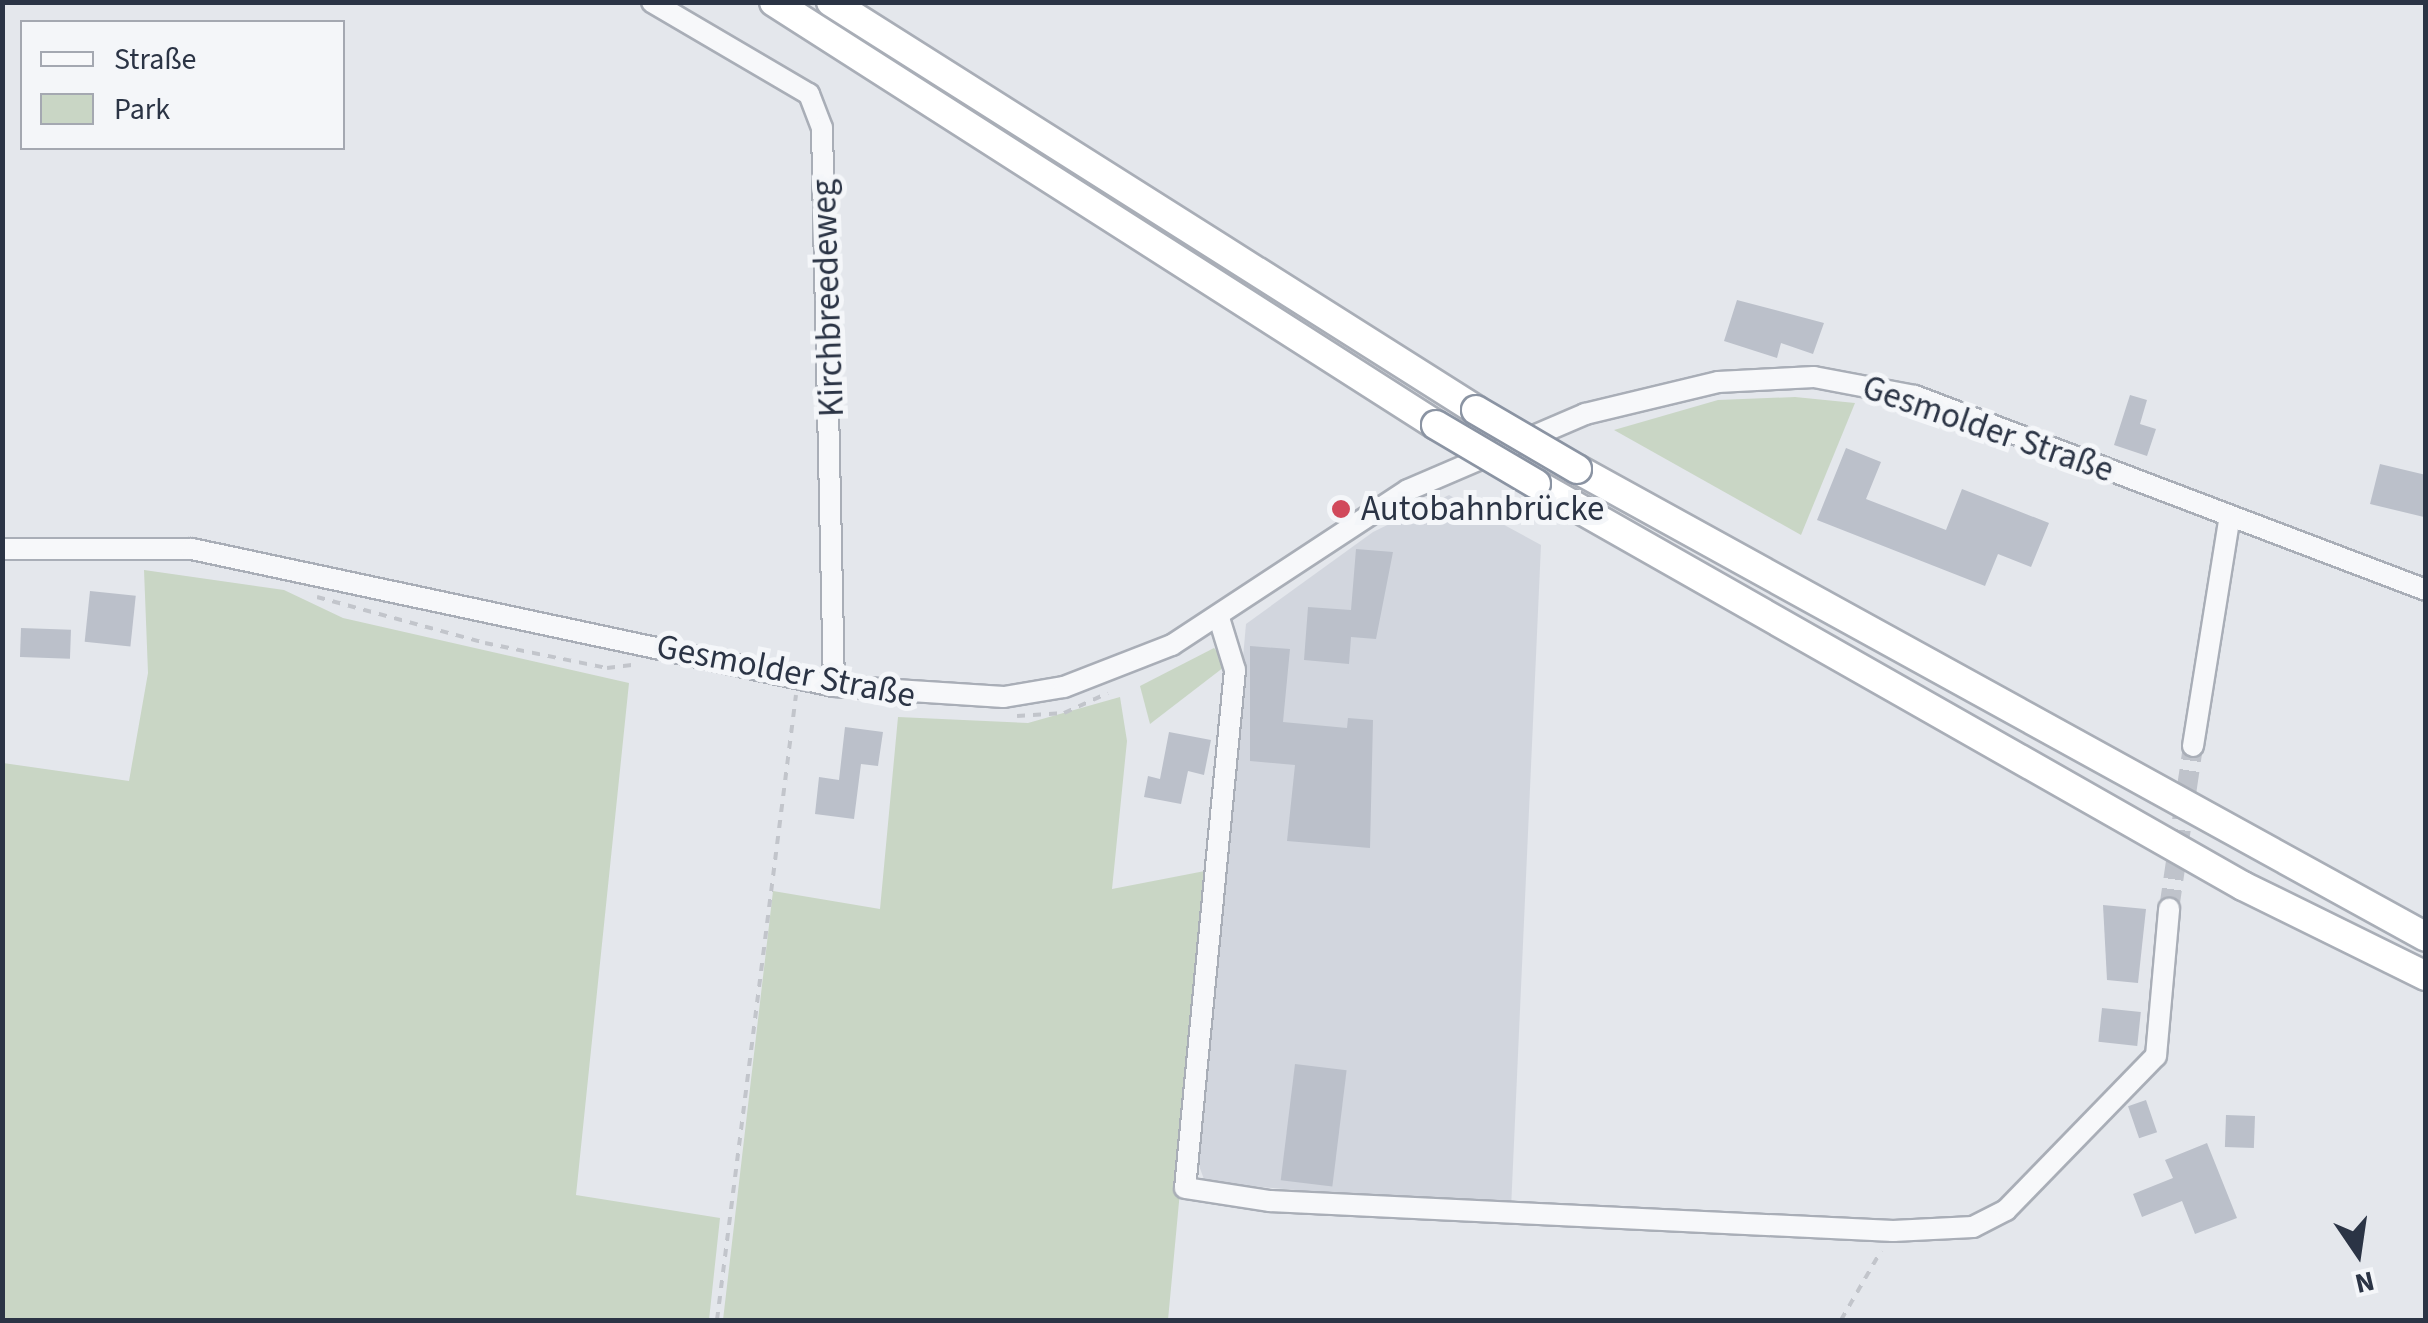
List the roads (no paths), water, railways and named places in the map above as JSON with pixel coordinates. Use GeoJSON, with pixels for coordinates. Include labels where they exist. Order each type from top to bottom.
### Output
{"type":"FeatureCollection","features":[{"type":"Feature","properties":{"kind":"highway"},"geometry":{"type":"LineString","coordinates":[[774,2],[1436,425],[1536,484],[1936,716],[2426,976]]}},
{"type":"Feature","properties":{"kind":"highway"},"geometry":{"type":"LineString","coordinates":[[832,2],[1476,410],[2426,937]]}},
{"type":"Feature","properties":{"kind":"street","name":"Kirchbreedeweg"},"geometry":{"type":"LineString","coordinates":[[652,2],[809,94],[822,128],[834,686]]}},
{"type":"Feature","properties":{"kind":"street","name":"Gesmolder Straße"},"geometry":{"type":"LineString","coordinates":[[2,548],[192,549],[834,686],[898,697],[1026,694],[1122,668],[1220,618],[1425,481],[1602,408],[1718,382],[1814,377],[1882,387],[2426,590]]}},
{"type":"Feature","properties":{"kind":"street"},"geometry":{"type":"LineString","coordinates":[[2193,746],[2230,516]]}},
{"type":"Feature","properties":{"kind":"street"},"geometry":{"type":"LineString","coordinates":[[1220,618],[1235,670],[1186,1188],[1270,1201],[1893,1231],[1974,1227],[2006,1210],[2156,1056],[2169,909]]}},
{"type":"Feature","properties":{"kind":"tunnel"},"geometry":{"type":"LineString","coordinates":[[2169,909],[2193,746]]}},
{"type":"Feature","properties":{"kind":"place","name":"Autobahnbrücke"},"geometry":{"type":"Point","coordinates":[1341,509]}}]}
